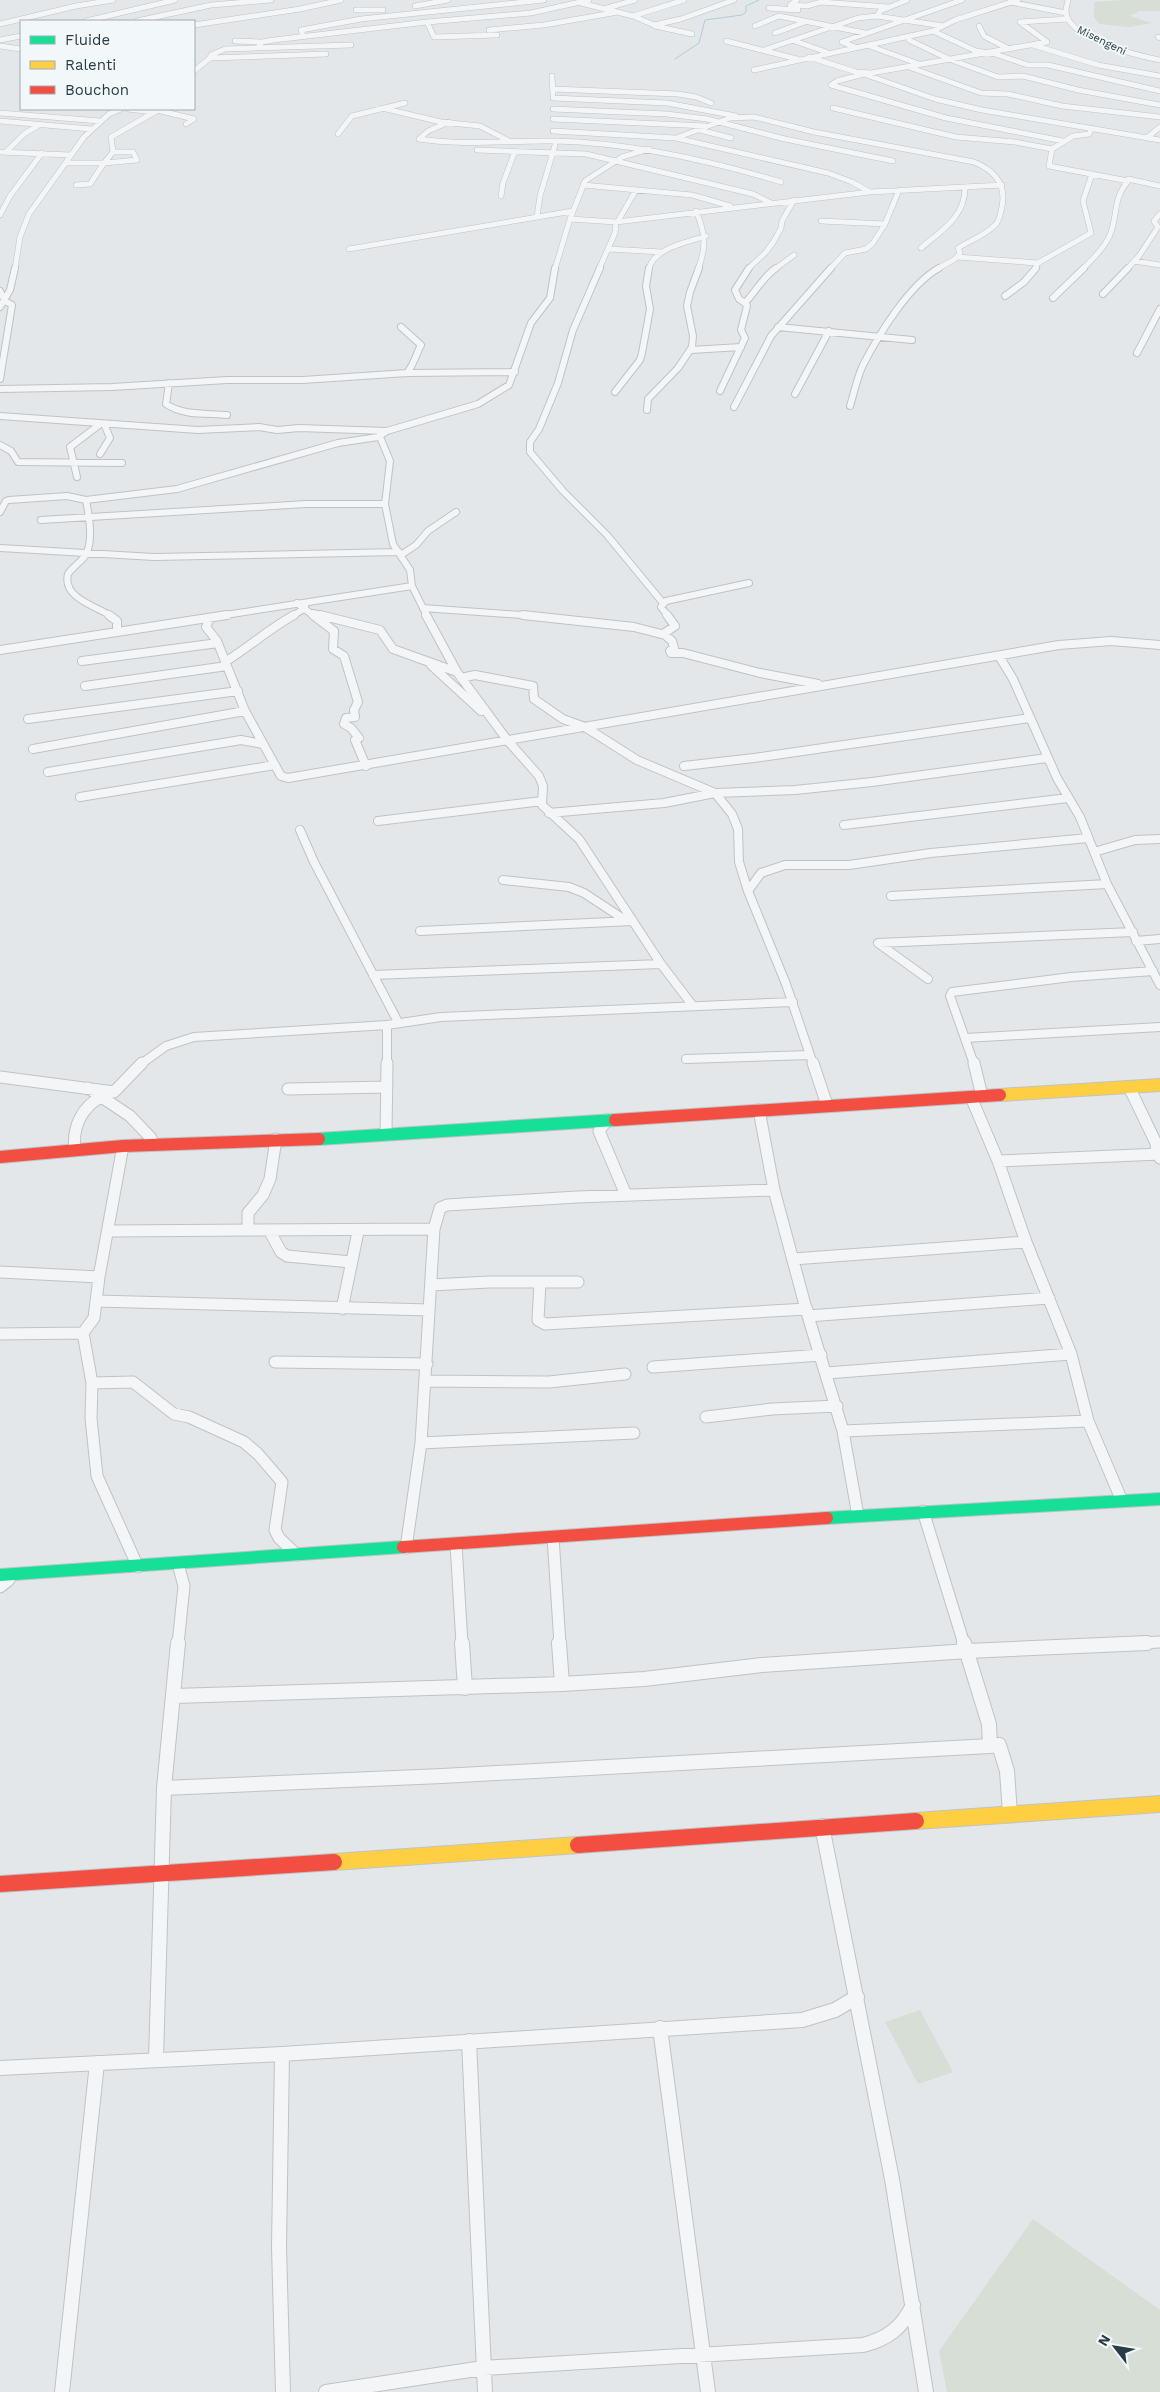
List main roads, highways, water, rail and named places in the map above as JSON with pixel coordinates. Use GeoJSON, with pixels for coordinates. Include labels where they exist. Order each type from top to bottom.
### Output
{"type":"FeatureCollection","features":[{"type":"Feature","properties":{"kind":"waterway"},"geometry":{"type":"LineString","coordinates":[[675,59],[699,43],[705,20],[742,15],[746,12],[746,6],[759,0]]}}]}
